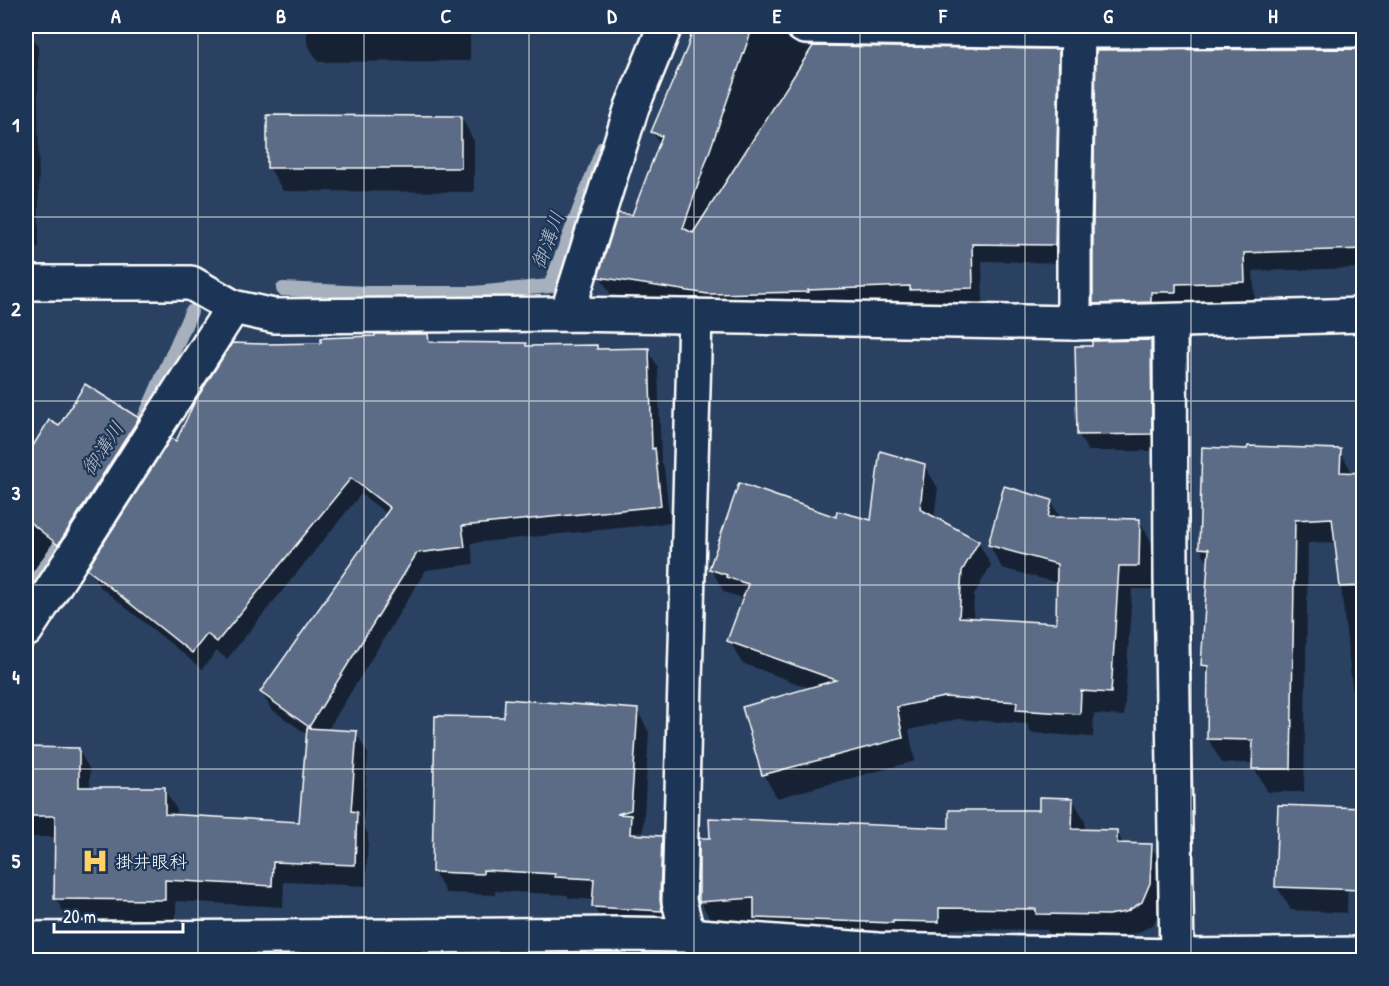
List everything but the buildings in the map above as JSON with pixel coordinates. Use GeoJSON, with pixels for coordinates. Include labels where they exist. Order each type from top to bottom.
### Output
{"type":"FeatureCollection","features":[{"type":"Feature","properties":{"kind":"street"},"geometry":{"type":"LineString","coordinates":[[567,314],[632,107],[665,26]]}},
{"type":"Feature","properties":{"kind":"street"},"geometry":{"type":"LineString","coordinates":[[802,26],[1078,31],[1364,30]]}},
{"type":"Feature","properties":{"kind":"street"},"geometry":{"type":"LineString","coordinates":[[1074,323],[1078,31]]}},
{"type":"Feature","properties":{"kind":"street"},"geometry":{"type":"LineString","coordinates":[[26,283],[192,283],[233,307],[274,316],[567,314],[1074,323],[1364,315]]}},
{"type":"Feature","properties":{"kind":"street"},"geometry":{"type":"LineString","coordinates":[[26,630],[233,307]]}},
{"type":"Feature","properties":{"kind":"street"},"geometry":{"type":"LineString","coordinates":[[688,935],[680,901],[695,316]]}},
{"type":"Feature","properties":{"kind":"street"},"geometry":{"type":"LineString","coordinates":[[1170,321],[1171,576],[1177,958]]}},
{"type":"Feature","properties":{"kind":"street"},"geometry":{"type":"LineString","coordinates":[[26,939],[623,934],[688,935],[878,955],[1177,958],[1364,954]]}},
{"type":"Feature","properties":{"kind":"waterway","name":"御溝川"},"geometry":{"type":"LineString","coordinates":[[283,289],[366,293],[474,293],[550,286],[603,148]]}},
{"type":"Feature","properties":{"kind":"waterway","name":"御溝川"},"geometry":{"type":"LineString","coordinates":[[142,423],[191,312]]}},
{"type":"Feature","properties":{"kind":"waterway","name":"御溝川"},"geometry":{"type":"LineString","coordinates":[[26,594],[87,506]]}},
{"type":"Feature","properties":{"kind":"place","name":"掛井眼科"},"geometry":{"type":"Point","coordinates":[95,861]}}]}
